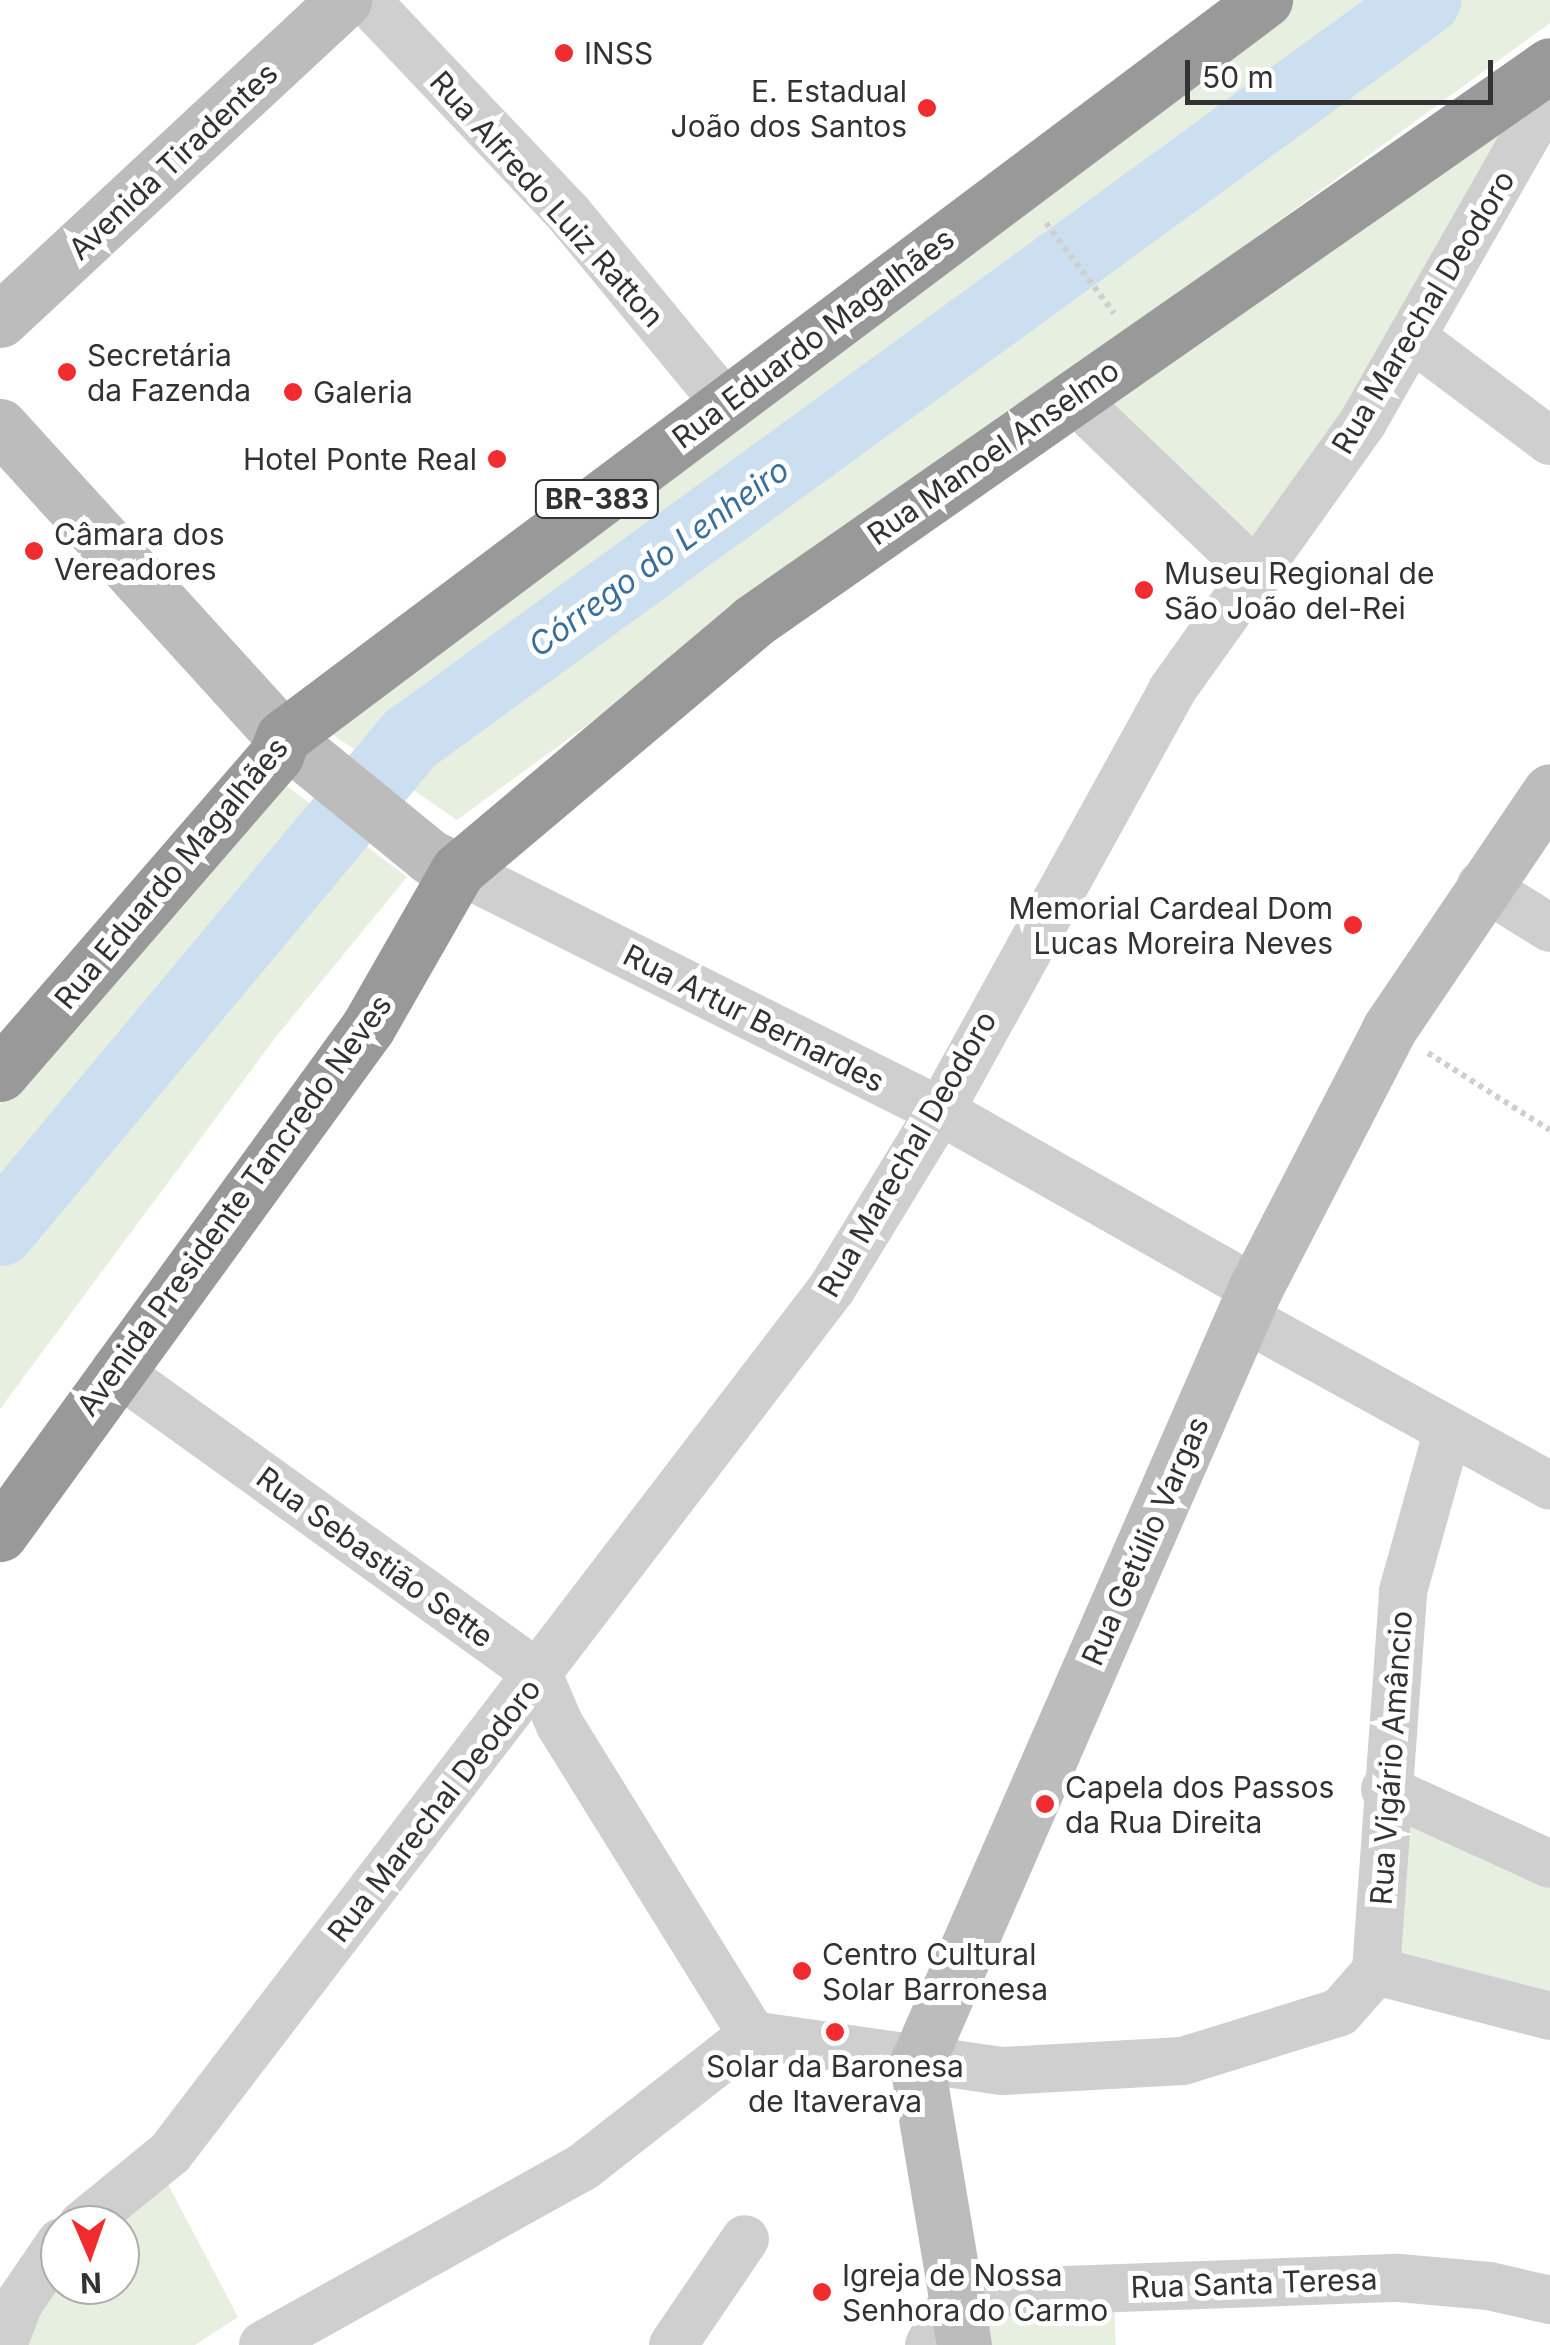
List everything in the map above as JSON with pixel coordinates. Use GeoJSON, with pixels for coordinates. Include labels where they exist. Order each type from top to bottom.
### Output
{"type":"FeatureCollection","features":[{"type":"Feature","properties":{"kind":"highway","name":"Rua Eduardo Magalhães"},"geometry":{"type":"LineString","coordinates":[[0,1074],[276,754],[299,750],[724,402],[1265,0]]}},
{"type":"Feature","properties":{"kind":"highway","name":"Rua Manoel Anselmo"},"geometry":{"type":"LineString","coordinates":[[444,864],[752,622],[1550,65]]}},
{"type":"Feature","properties":{"kind":"highway","name":"Avenida Presidente Tancredo Neves"},"geometry":{"type":"LineString","coordinates":[[0,1534],[368,1026],[444,864]]}},
{"type":"Feature","properties":{"kind":"street","name":"Avenida Tiradentes"},"geometry":{"type":"LineString","coordinates":[[0,320],[344,0]]}},
{"type":"Feature","properties":{"kind":"street","name":"Rua Alfredo Luiz Ratton"},"geometry":{"type":"LineString","coordinates":[[366,0],[568,214],[724,402]]}},
{"type":"Feature","properties":{"kind":"street","name":"Rua Marechal Deodoro"},"geometry":{"type":"LineString","coordinates":[[106,2205],[170,2153],[832,1288],[940,1111],[1172,690],[1210,630],[1258,576],[1414,339],[1550,94]]}},
{"type":"Feature","properties":{"kind":"street"},"geometry":{"type":"LineString","coordinates":[[1414,339],[1550,441]]}},
{"type":"Feature","properties":{"kind":"street"},"geometry":{"type":"LineString","coordinates":[[1071,396],[1258,576]]}},
{"type":"Feature","properties":{"kind":"street"},"geometry":{"type":"LineString","coordinates":[[0,426],[299,750],[444,864]]}},
{"type":"Feature","properties":{"kind":"street","name":"Rua Getúlio Vargas"},"geometry":{"type":"LineString","coordinates":[[917,2063],[1249,1303],[1389,1029],[1481,885],[1550,790]]}},
{"type":"Feature","properties":{"kind":"street","name":"Rua Artur Bernardes"},"geometry":{"type":"LineString","coordinates":[[444,864],[940,1111],[1249,1303],[1447,1433],[1550,1486]]}},
{"type":"Feature","properties":{"kind":"street"},"geometry":{"type":"LineString","coordinates":[[1481,885],[1550,928]]}},
{"type":"Feature","properties":{"kind":"street","name":"Rua Sebastião Sette"},"geometry":{"type":"LineString","coordinates":[[116,1370],[538,1674]]}},
{"type":"Feature","properties":{"kind":"street","name":"Rua Vigário Amâncio"},"geometry":{"type":"LineString","coordinates":[[1376,1970],[1386,1789],[1404,1591],[1447,1433]]}},
{"type":"Feature","properties":{"kind":"street"},"geometry":{"type":"LineString","coordinates":[[538,1674],[560,1724],[752,2035]]}},
{"type":"Feature","properties":{"kind":"street"},"geometry":{"type":"LineString","coordinates":[[1386,1789],[1550,1864]]}},
{"type":"Feature","properties":{"kind":"street"},"geometry":{"type":"LineString","coordinates":[[263,2345],[582,2167],[752,2035],[917,2063],[1002,2071],[1183,2061],[1340,2012],[1376,1970],[1550,2016]]}},
{"type":"Feature","properties":{"kind":"street"},"geometry":{"type":"LineString","coordinates":[[917,2063],[960,2319],[929,2345]]}},
{"type":"Feature","properties":{"kind":"street"},"geometry":{"type":"LineString","coordinates":[[673,2345],[745,2239]]}},
{"type":"Feature","properties":{"kind":"street"},"geometry":{"type":"LineString","coordinates":[[3,2345],[18,2303],[40,2272]]}},
{"type":"Feature","properties":{"kind":"street","name":"Rua Santa Teresa"},"geometry":{"type":"LineString","coordinates":[[960,2319],[1399,2278],[1490,2286],[1550,2300]]}},
{"type":"Feature","properties":{"kind":"path"},"geometry":{"type":"LineString","coordinates":[[1018,186],[1141,348]]}},
{"type":"Feature","properties":{"kind":"path"},"geometry":{"type":"LineString","coordinates":[[1389,1029],[1550,1130]]}},
{"type":"Feature","properties":{"kind":"green space"},"geometry":{"type":"Polygon","coordinates":[[[1277,0],[1550,0],[1550,23],[457,820],[326,730],[1277,0]]]}},
{"type":"Feature","properties":{"kind":"green space"},"geometry":{"type":"Polygon","coordinates":[[[1538,91],[1257,562],[1099,410],[1538,91]]]}},
{"type":"Feature","properties":{"kind":"green space"},"geometry":{"type":"Polygon","coordinates":[[[271,774],[407,877],[275,1038],[0,1409],[0,1104],[271,774]]]}},
{"type":"Feature","properties":{"kind":"green space"},"geometry":{"type":"Polygon","coordinates":[[[1402,1817],[1550,1878],[1550,2005],[1395,1958],[1402,1817]]]}},
{"type":"Feature","properties":{"kind":"green space"},"geometry":{"type":"Polygon","coordinates":[[[163,2175],[238,2317],[195,2345],[21,2345],[27,2325],[44,2305],[140,2305],[140,2205],[129,2205],[163,2175]]]}},
{"type":"Feature","properties":{"kind":"green space"},"geometry":{"type":"Polygon","coordinates":[[[1114,2297],[1116,2345],[982,2345],[980,2302],[1114,2297]]]}},
{"type":"Feature","properties":{"kind":"waterway","name":"Córrego do Lenheiro"},"geometry":{"type":"LineString","coordinates":[[0,1230],[410,739],[1425,0]]}},
{"type":"Feature","properties":{"kind":"place","name":"INSS"},"geometry":{"type":"Point","coordinates":[564,53]}},
{"type":"Feature","properties":{"kind":"place","name":"E. Estadual João dos Santos"},"geometry":{"type":"Point","coordinates":[927,108]}},
{"type":"Feature","properties":{"kind":"place","name":"Secretária da Fazenda"},"geometry":{"type":"Point","coordinates":[67,372]}},
{"type":"Feature","properties":{"kind":"place","name":"Galeria"},"geometry":{"type":"Point","coordinates":[293,392]}},
{"type":"Feature","properties":{"kind":"place","name":"Hotel Ponte Real"},"geometry":{"type":"Point","coordinates":[497,459]}},
{"type":"Feature","properties":{"kind":"place","name":"Câmara dos Vereadores"},"geometry":{"type":"Point","coordinates":[34,551]}},
{"type":"Feature","properties":{"kind":"place","name":"Museu Regional de São João del-Rei"},"geometry":{"type":"Point","coordinates":[1144,590]}},
{"type":"Feature","properties":{"kind":"place","name":"Memorial Cardeal Dom Lucas Moreira Neves"},"geometry":{"type":"Point","coordinates":[1353,925]}},
{"type":"Feature","properties":{"kind":"place","name":"Capela dos Passos da Rua Direita"},"geometry":{"type":"Point","coordinates":[1045,1804]}},
{"type":"Feature","properties":{"kind":"place","name":"Centro Cultural Solar Barronesa"},"geometry":{"type":"Point","coordinates":[802,1971]}},
{"type":"Feature","properties":{"kind":"place","name":"Solar da Baronesa de Itaverava"},"geometry":{"type":"Point","coordinates":[835,2032]}},
{"type":"Feature","properties":{"kind":"place","name":"Igreja de Nossa Senhora do Carmo"},"geometry":{"type":"Point","coordinates":[822,2292]}}]}
